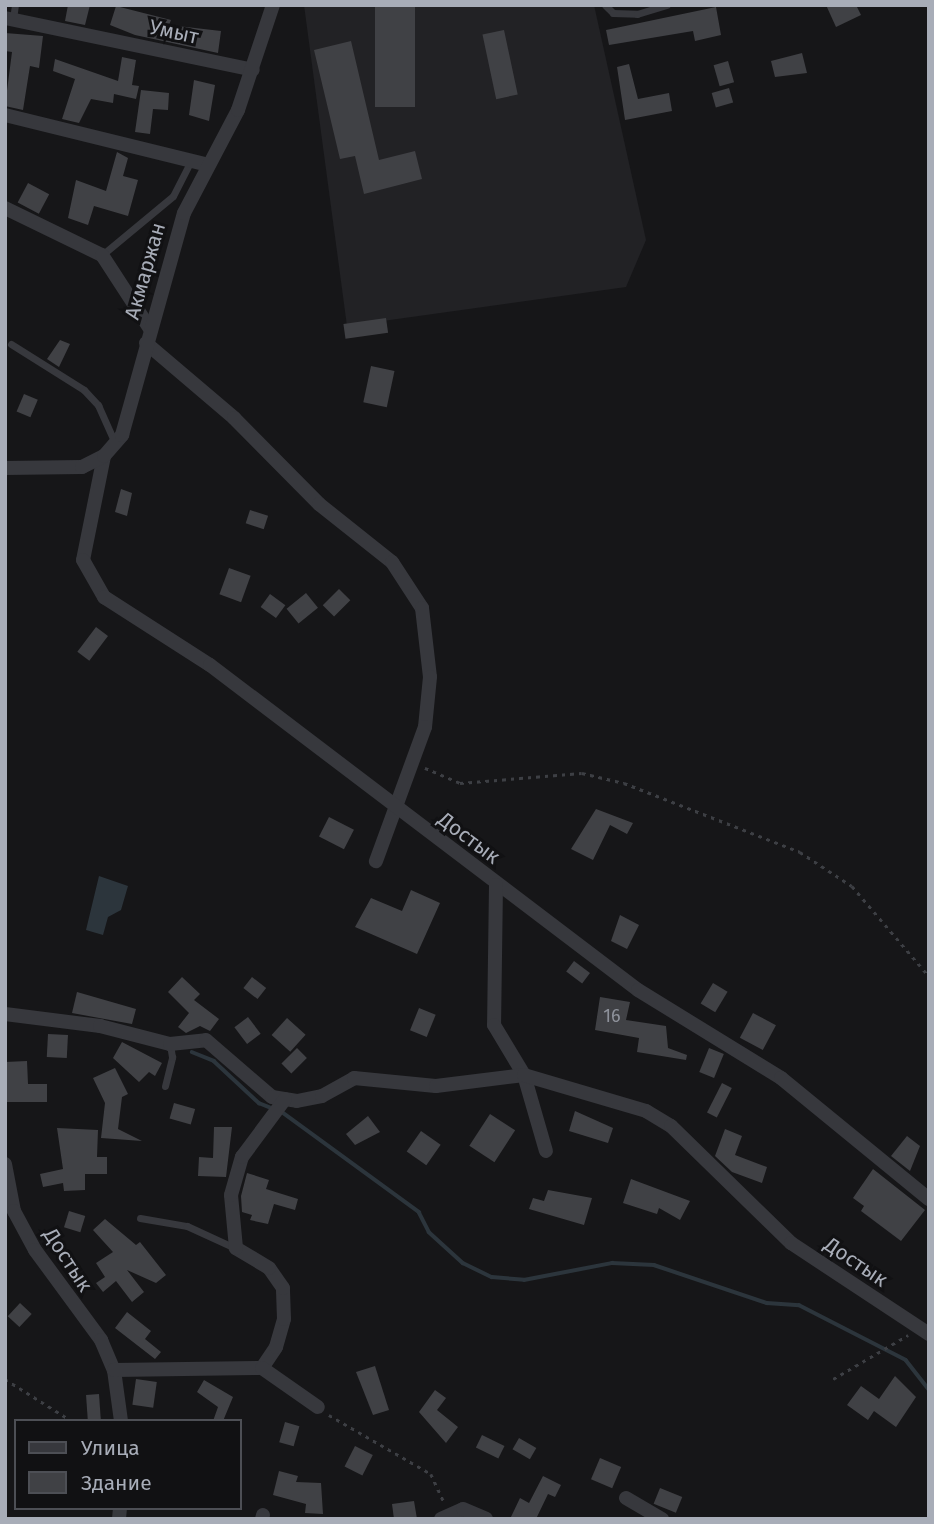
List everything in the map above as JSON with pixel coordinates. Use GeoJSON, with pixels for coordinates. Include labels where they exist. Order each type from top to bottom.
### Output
{"type":"FeatureCollection","features":[{"type":"Feature","properties":{"kind":"street","name":"Акмаржан"},"geometry":{"type":"LineString","coordinates":[[104,456],[115,443],[136,396],[148,336],[184,213],[253,70],[273,5]]}},
{"type":"Feature","properties":{"kind":"street","name":"Умыт"},"geometry":{"type":"LineString","coordinates":[[11,14],[253,70]]}},
{"type":"Feature","properties":{"kind":"street"},"geometry":{"type":"LineString","coordinates":[[5,115],[208,165]]}},
{"type":"Feature","properties":{"kind":"street"},"geometry":{"type":"LineString","coordinates":[[5,208],[102,255],[148,336],[319,504],[392,562],[411,584],[427,632],[430,677],[425,727],[398,810],[376,861]]}},
{"type":"Feature","properties":{"kind":"street"},"geometry":{"type":"LineString","coordinates":[[5,468],[82,467],[104,456]]}},
{"type":"Feature","properties":{"kind":"street","name":"Достык"},"geometry":{"type":"LineString","coordinates":[[104,456],[82,560],[104,597],[210,665],[496,885],[638,990],[781,1078],[929,1199]]}},
{"type":"Feature","properties":{"kind":"street"},"geometry":{"type":"LineString","coordinates":[[496,885],[494,1025],[524,1075],[546,1151]]}},
{"type":"Feature","properties":{"kind":"street"},"geometry":{"type":"LineString","coordinates":[[5,1014],[100,1026],[170,1044],[206,1040],[234,1059],[255,1085],[285,1099],[242,1157],[231,1195],[236,1248],[269,1268],[283,1288],[284,1319],[276,1347],[262,1368]]}},
{"type":"Feature","properties":{"kind":"street","name":"Достык"},"geometry":{"type":"LineString","coordinates":[[285,1099],[322,1096],[354,1078],[373,1076],[407,1086],[436,1086],[524,1075],[646,1111],[671,1126],[791,1243],[924,1331]]}},
{"type":"Feature","properties":{"kind":"street","name":"Достык"},"geometry":{"type":"LineString","coordinates":[[5,1164],[15,1211],[35,1250],[101,1340],[114,1370],[121,1419]]}},
{"type":"Feature","properties":{"kind":"street"},"geometry":{"type":"LineString","coordinates":[[114,1370],[262,1368],[318,1407]]}},
{"type":"Feature","properties":{"kind":"street"},"geometry":{"type":"LineString","coordinates":[[626,1497],[662,1519]]}},
{"type":"Feature","properties":{"kind":"street"},"geometry":{"type":"LineString","coordinates":[[444,1516],[463,1510],[486,1519]]}},
{"type":"Feature","properties":{"kind":"lane"},"geometry":{"type":"LineString","coordinates":[[605,5],[613,13],[637,14],[667,5]]}},
{"type":"Feature","properties":{"kind":"lane"},"geometry":{"type":"LineString","coordinates":[[102,255],[173,197],[191,161]]}},
{"type":"Feature","properties":{"kind":"lane"},"geometry":{"type":"LineString","coordinates":[[11,344],[84,390],[98,405],[115,443]]}},
{"type":"Feature","properties":{"kind":"lane"},"geometry":{"type":"LineString","coordinates":[[165,1086],[173,1057],[170,1044]]}},
{"type":"Feature","properties":{"kind":"lane"},"geometry":{"type":"LineString","coordinates":[[140,1218],[187,1226],[236,1248]]}},
{"type":"Feature","properties":{"kind":"path"},"geometry":{"type":"LineString","coordinates":[[414,759],[435,776],[460,783],[582,773],[603,778],[800,852],[852,886],[929,976]]}},
{"type":"Feature","properties":{"kind":"path"},"geometry":{"type":"LineString","coordinates":[[833,1379],[924,1331]]}},
{"type":"Feature","properties":{"kind":"path"},"geometry":{"type":"LineString","coordinates":[[5,1379],[69,1419]]}},
{"type":"Feature","properties":{"kind":"path"},"geometry":{"type":"LineString","coordinates":[[318,1407],[431,1474],[444,1516]]}},
{"type":"Feature","properties":{"kind":"shaded area"},"geometry":{"type":"Polygon","coordinates":[[[304,5],[594,5],[646,240],[626,287],[347,326],[304,5]]]}},
{"type":"Feature","properties":{"kind":"shaded area"},"geometry":{"type":"Polygon","coordinates":[[[99,876],[128,886],[121,910],[108,917],[103,935],[86,930],[99,876]]]}},
{"type":"Feature","properties":{"kind":"building"},"geometry":{"type":"Polygon","coordinates":[[[68,5],[90,5],[85,25],[65,21],[68,5]]]}},
{"type":"Feature","properties":{"kind":"building"},"geometry":{"type":"Polygon","coordinates":[[[375,5],[415,5],[415,107],[375,107],[375,5]]]}},
{"type":"Feature","properties":{"kind":"building"},"geometry":{"type":"Polygon","coordinates":[[[826,5],[856,5],[861,15],[836,27],[826,5]]]}},
{"type":"Feature","properties":{"kind":"building"},"geometry":{"type":"Polygon","coordinates":[[[116,6],[171,20],[169,25],[221,31],[218,53],[135,35],[110,25],[116,6]]]}},
{"type":"Feature","properties":{"kind":"building"},"geometry":{"type":"Polygon","coordinates":[[[716,7],[721,35],[695,41],[693,31],[609,45],[606,30],[716,7]]]}},
{"type":"Feature","properties":{"kind":"building"},"geometry":{"type":"Polygon","coordinates":[[[504,30],[518,95],[496,99],[482,35],[504,30]]]}},
{"type":"Feature","properties":{"kind":"building"},"geometry":{"type":"Polygon","coordinates":[[[5,33],[43,36],[39,68],[30,66],[23,110],[5,106],[12,52],[5,51],[5,33]]]}},
{"type":"Feature","properties":{"kind":"building"},"geometry":{"type":"Polygon","coordinates":[[[351,41],[379,160],[415,151],[422,179],[364,194],[355,156],[340,159],[314,50],[351,41]]]}},
{"type":"Feature","properties":{"kind":"building"},"geometry":{"type":"Polygon","coordinates":[[[802,53],[807,73],[775,77],[771,61],[802,53]]]}},
{"type":"Feature","properties":{"kind":"building"},"geometry":{"type":"Polygon","coordinates":[[[122,57],[136,60],[132,85],[139,86],[136,99],[114,94],[113,103],[91,99],[79,123],[62,119],[75,79],[53,71],[55,59],[118,81],[122,57]]]}},
{"type":"Feature","properties":{"kind":"building"},"geometry":{"type":"Polygon","coordinates":[[[728,61],[734,82],[720,86],[714,65],[728,61]]]}},
{"type":"Feature","properties":{"kind":"building"},"geometry":{"type":"Polygon","coordinates":[[[629,64],[638,99],[669,93],[672,111],[625,120],[617,67],[629,64]]]}},
{"type":"Feature","properties":{"kind":"building"},"geometry":{"type":"Polygon","coordinates":[[[194,80],[215,85],[209,121],[189,115],[194,80]]]}},
{"type":"Feature","properties":{"kind":"building"},"geometry":{"type":"Polygon","coordinates":[[[729,88],[733,102],[716,107],[712,93],[729,88]]]}},
{"type":"Feature","properties":{"kind":"building"},"geometry":{"type":"Polygon","coordinates":[[[141,90],[169,93],[168,110],[153,109],[150,134],[135,132],[141,90]]]}},
{"type":"Feature","properties":{"kind":"building"},"geometry":{"type":"Polygon","coordinates":[[[117,152],[128,158],[123,176],[138,180],[128,216],[94,206],[88,225],[68,218],[76,180],[106,191],[117,152]]]}},
{"type":"Feature","properties":{"kind":"building"},"geometry":{"type":"Polygon","coordinates":[[[28,183],[49,194],[39,214],[18,202],[28,183]]]}},
{"type":"Feature","properties":{"kind":"building"},"geometry":{"type":"Polygon","coordinates":[[[386,318],[388,333],[346,339],[343,324],[386,318]]]}},
{"type":"Feature","properties":{"kind":"building"},"geometry":{"type":"Polygon","coordinates":[[[60,340],[70,344],[59,367],[47,359],[60,340]]]}},
{"type":"Feature","properties":{"kind":"building"},"geometry":{"type":"Polygon","coordinates":[[[371,366],[394,371],[387,407],[363,402],[371,366]]]}},
{"type":"Feature","properties":{"kind":"building"},"geometry":{"type":"Polygon","coordinates":[[[24,394],[38,400],[30,417],[17,411],[24,394]]]}},
{"type":"Feature","properties":{"kind":"building"},"geometry":{"type":"Polygon","coordinates":[[[121,489],[132,493],[127,516],[115,512],[121,489]]]}},
{"type":"Feature","properties":{"kind":"building"},"geometry":{"type":"Polygon","coordinates":[[[250,510],[268,516],[264,529],[246,523],[250,510]]]}},
{"type":"Feature","properties":{"kind":"building"},"geometry":{"type":"Polygon","coordinates":[[[229,568],[251,576],[241,602],[219,594],[229,568]]]}},
{"type":"Feature","properties":{"kind":"building"},"geometry":{"type":"Polygon","coordinates":[[[339,589],[350,600],[334,617],[323,605],[339,589]]]}},
{"type":"Feature","properties":{"kind":"building"},"geometry":{"type":"Polygon","coordinates":[[[306,593],[318,608],[299,623],[287,609],[306,593]]]}},
{"type":"Feature","properties":{"kind":"building"},"geometry":{"type":"Polygon","coordinates":[[[270,594],[285,605],[276,618],[261,607],[270,594]]]}},
{"type":"Feature","properties":{"kind":"building"},"geometry":{"type":"Polygon","coordinates":[[[96,627],[108,636],[89,661],[77,652],[96,627]]]}},
{"type":"Feature","properties":{"kind":"building"},"geometry":{"type":"Polygon","coordinates":[[[596,809],[633,823],[627,834],[610,825],[593,860],[571,849],[596,809]]]}},
{"type":"Feature","properties":{"kind":"building"},"geometry":{"type":"Polygon","coordinates":[[[329,817],[354,830],[344,849],[319,837],[329,817]]]}},
{"type":"Feature","properties":{"kind":"building"},"geometry":{"type":"Polygon","coordinates":[[[411,890],[440,903],[417,954],[355,927],[371,898],[402,911],[411,890]]]}},
{"type":"Feature","properties":{"kind":"building"},"geometry":{"type":"Polygon","coordinates":[[[620,915],[639,925],[627,949],[611,941],[620,915]]]}},
{"type":"Feature","properties":{"kind":"building"},"geometry":{"type":"Polygon","coordinates":[[[574,961],[590,973],[582,983],[566,971],[574,961]]]}},
{"type":"Feature","properties":{"kind":"building"},"geometry":{"type":"Polygon","coordinates":[[[182,977],[200,994],[194,1000],[219,1019],[210,1031],[200,1026],[186,1033],[178,1027],[189,1013],[168,992],[182,977]]]}},
{"type":"Feature","properties":{"kind":"building"},"geometry":{"type":"Polygon","coordinates":[[[252,977],[266,988],[258,999],[243,988],[252,977]]]}},
{"type":"Feature","properties":{"kind":"building"},"geometry":{"type":"Polygon","coordinates":[[[713,983],[728,992],[715,1012],[701,1004],[713,983]]]}},
{"type":"Feature","properties":{"kind":"building"},"geometry":{"type":"Polygon","coordinates":[[[77,992],[136,1009],[132,1024],[72,1013],[77,992]]]}},
{"type":"Feature","properties":{"kind":"building"},"geometry":{"type":"Polygon","coordinates":[[[600,997],[630,1002],[626,1020],[666,1026],[668,1048],[687,1055],[686,1060],[637,1052],[639,1038],[595,1030],[600,997]]]}},
{"type":"Feature","properties":{"kind":"building"},"geometry":{"type":"Polygon","coordinates":[[[419,1008],[436,1015],[427,1037],[410,1030],[419,1008]]]}},
{"type":"Feature","properties":{"kind":"building"},"geometry":{"type":"Polygon","coordinates":[[[753,1013],[776,1025],[763,1050],[740,1038],[753,1013]]]}},
{"type":"Feature","properties":{"kind":"building"},"geometry":{"type":"Polygon","coordinates":[[[248,1017],[261,1034],[247,1044],[234,1027],[248,1017]]]}},
{"type":"Feature","properties":{"kind":"building"},"geometry":{"type":"Polygon","coordinates":[[[287,1018],[306,1035],[290,1052],[272,1035],[287,1018]]]}},
{"type":"Feature","properties":{"kind":"building"},"geometry":{"type":"Polygon","coordinates":[[[48,1034],[68,1035],[67,1058],[47,1057],[48,1034]]]}},
{"type":"Feature","properties":{"kind":"building"},"geometry":{"type":"Polygon","coordinates":[[[122,1042],[162,1063],[155,1076],[149,1072],[139,1082],[113,1058],[122,1042]]]}},
{"type":"Feature","properties":{"kind":"building"},"geometry":{"type":"Polygon","coordinates":[[[297,1048],[307,1058],[291,1073],[281,1064],[297,1048]]]}},
{"type":"Feature","properties":{"kind":"building"},"geometry":{"type":"Polygon","coordinates":[[[709,1048],[724,1054],[714,1078],[699,1072],[709,1048]]]}},
{"type":"Feature","properties":{"kind":"building"},"geometry":{"type":"Polygon","coordinates":[[[27,1061],[28,1084],[47,1084],[47,1102],[7,1102],[5,1062],[27,1061]]]}},
{"type":"Feature","properties":{"kind":"building"},"geometry":{"type":"Polygon","coordinates":[[[115,1068],[128,1094],[122,1097],[118,1129],[142,1141],[101,1138],[105,1103],[93,1078],[115,1068]]]}},
{"type":"Feature","properties":{"kind":"building"},"geometry":{"type":"Polygon","coordinates":[[[722,1083],[732,1088],[717,1117],[707,1112],[722,1083]]]}},
{"type":"Feature","properties":{"kind":"building"},"geometry":{"type":"Polygon","coordinates":[[[174,1103],[195,1109],[191,1124],[170,1118],[174,1103]]]}},
{"type":"Feature","properties":{"kind":"building"},"geometry":{"type":"Polygon","coordinates":[[[575,1111],[613,1128],[608,1143],[569,1131],[575,1111]]]}},
{"type":"Feature","properties":{"kind":"building"},"geometry":{"type":"Polygon","coordinates":[[[490,1114],[515,1130],[494,1162],[469,1146],[490,1114]]]}},
{"type":"Feature","properties":{"kind":"building"},"geometry":{"type":"Polygon","coordinates":[[[368,1116],[380,1132],[355,1145],[346,1134],[368,1116]]]}},
{"type":"Feature","properties":{"kind":"building"},"geometry":{"type":"Polygon","coordinates":[[[214,1127],[232,1127],[226,1177],[198,1176],[199,1157],[213,1158],[214,1127]]]}},
{"type":"Feature","properties":{"kind":"building"},"geometry":{"type":"Polygon","coordinates":[[[57,1128],[98,1130],[97,1157],[107,1157],[107,1174],[85,1174],[85,1190],[64,1191],[63,1183],[43,1187],[40,1174],[63,1169],[57,1128]]]}},
{"type":"Feature","properties":{"kind":"building"},"geometry":{"type":"Polygon","coordinates":[[[725,1129],[742,1136],[735,1155],[767,1167],[762,1183],[732,1172],[715,1156],[725,1129]]]}},
{"type":"Feature","properties":{"kind":"building"},"geometry":{"type":"Polygon","coordinates":[[[421,1131],[441,1145],[426,1165],[407,1151],[421,1131]]]}},
{"type":"Feature","properties":{"kind":"building"},"geometry":{"type":"Polygon","coordinates":[[[907,1136],[920,1146],[910,1171],[891,1156],[907,1136]]]}},
{"type":"Feature","properties":{"kind":"building"},"geometry":{"type":"Polygon","coordinates":[[[873,1169],[925,1210],[901,1241],[861,1211],[864,1206],[853,1198],[873,1169]]]}},
{"type":"Feature","properties":{"kind":"building"},"geometry":{"type":"Polygon","coordinates":[[[247,1173],[269,1180],[266,1189],[298,1199],[295,1210],[274,1204],[268,1224],[250,1220],[252,1215],[242,1212],[241,1196],[247,1173]]]}},
{"type":"Feature","properties":{"kind":"building"},"geometry":{"type":"Polygon","coordinates":[[[631,1179],[690,1201],[680,1220],[659,1208],[657,1214],[623,1203],[631,1179]]]}},
{"type":"Feature","properties":{"kind":"building"},"geometry":{"type":"Polygon","coordinates":[[[548,1190],[592,1198],[584,1225],[529,1209],[533,1198],[544,1201],[548,1190]]]}},
{"type":"Feature","properties":{"kind":"building"},"geometry":{"type":"Polygon","coordinates":[[[69,1211],[85,1216],[80,1232],[64,1227],[69,1211]]]}},
{"type":"Feature","properties":{"kind":"building"},"geometry":{"type":"Polygon","coordinates":[[[105,1219],[136,1245],[140,1242],[166,1275],[156,1283],[127,1270],[144,1292],[132,1302],[116,1281],[103,1292],[96,1283],[105,1277],[96,1263],[113,1252],[93,1230],[105,1219]]]}},
{"type":"Feature","properties":{"kind":"building"},"geometry":{"type":"Polygon","coordinates":[[[20,1303],[32,1314],[19,1327],[8,1316],[20,1303]]]}},
{"type":"Feature","properties":{"kind":"building"},"geometry":{"type":"Polygon","coordinates":[[[127,1312],[151,1331],[145,1339],[161,1352],[155,1359],[115,1328],[127,1312]]]}},
{"type":"Feature","properties":{"kind":"building"},"geometry":{"type":"Polygon","coordinates":[[[375,1366],[389,1410],[373,1415],[356,1372],[375,1366]]]}},
{"type":"Feature","properties":{"kind":"building"},"geometry":{"type":"Polygon","coordinates":[[[895,1376],[916,1397],[896,1427],[874,1411],[868,1420],[847,1405],[861,1386],[879,1399],[895,1376]]]}},
{"type":"Feature","properties":{"kind":"building"},"geometry":{"type":"Polygon","coordinates":[[[136,1379],[157,1382],[153,1408],[132,1405],[136,1379]]]}},
{"type":"Feature","properties":{"kind":"building"},"geometry":{"type":"Polygon","coordinates":[[[204,1380],[233,1397],[224,1419],[214,1419],[218,1407],[197,1392],[204,1380]]]}},
{"type":"Feature","properties":{"kind":"building"},"geometry":{"type":"Polygon","coordinates":[[[435,1390],[446,1398],[437,1410],[458,1427],[446,1443],[419,1412],[435,1390]]]}},
{"type":"Feature","properties":{"kind":"building"},"geometry":{"type":"Polygon","coordinates":[[[99,1394],[101,1419],[88,1419],[86,1395],[99,1394]]]}},
{"type":"Feature","properties":{"kind":"building"},"geometry":{"type":"Polygon","coordinates":[[[285,1422],[299,1426],[294,1446],[279,1442],[285,1422]]]}},
{"type":"Feature","properties":{"kind":"building"},"geometry":{"type":"Polygon","coordinates":[[[482,1435],[504,1446],[498,1459],[476,1448],[482,1435]]]}},
{"type":"Feature","properties":{"kind":"building"},"geometry":{"type":"Polygon","coordinates":[[[519,1438],[536,1448],[530,1459],[512,1449],[519,1438]]]}},
{"type":"Feature","properties":{"kind":"building"},"geometry":{"type":"Polygon","coordinates":[[[355,1446],[373,1455],[362,1476],[345,1466],[355,1446]]]}},
{"type":"Feature","properties":{"kind":"building"},"geometry":{"type":"Polygon","coordinates":[[[600,1458],[621,1467],[612,1488],[591,1479],[600,1458]]]}},
{"type":"Feature","properties":{"kind":"building"},"geometry":{"type":"Polygon","coordinates":[[[279,1471],[298,1476],[296,1482],[321,1483],[323,1514],[305,1513],[306,1504],[273,1495],[279,1471]]]}},
{"type":"Feature","properties":{"kind":"building"},"geometry":{"type":"Polygon","coordinates":[[[543,1476],[561,1485],[555,1497],[548,1494],[536,1519],[510,1519],[520,1498],[529,1503],[543,1476]]]}},
{"type":"Feature","properties":{"kind":"building"},"geometry":{"type":"Polygon","coordinates":[[[660,1488],[682,1497],[676,1513],[654,1504],[660,1488]]]}},
{"type":"Feature","properties":{"kind":"building"},"geometry":{"type":"Polygon","coordinates":[[[414,1501],[417,1519],[394,1519],[392,1504],[414,1501]]]}},
{"type":"Feature","properties":{"kind":"waterway"},"geometry":{"type":"LineString","coordinates":[[192,1052],[214,1061],[259,1103],[274,1109]]}},
{"type":"Feature","properties":{"kind":"waterway"},"geometry":{"type":"LineString","coordinates":[[282,1112],[419,1212],[429,1232],[463,1263],[492,1277],[524,1280],[612,1263],[654,1265],[767,1303],[799,1305],[906,1360],[929,1389]]}}]}
